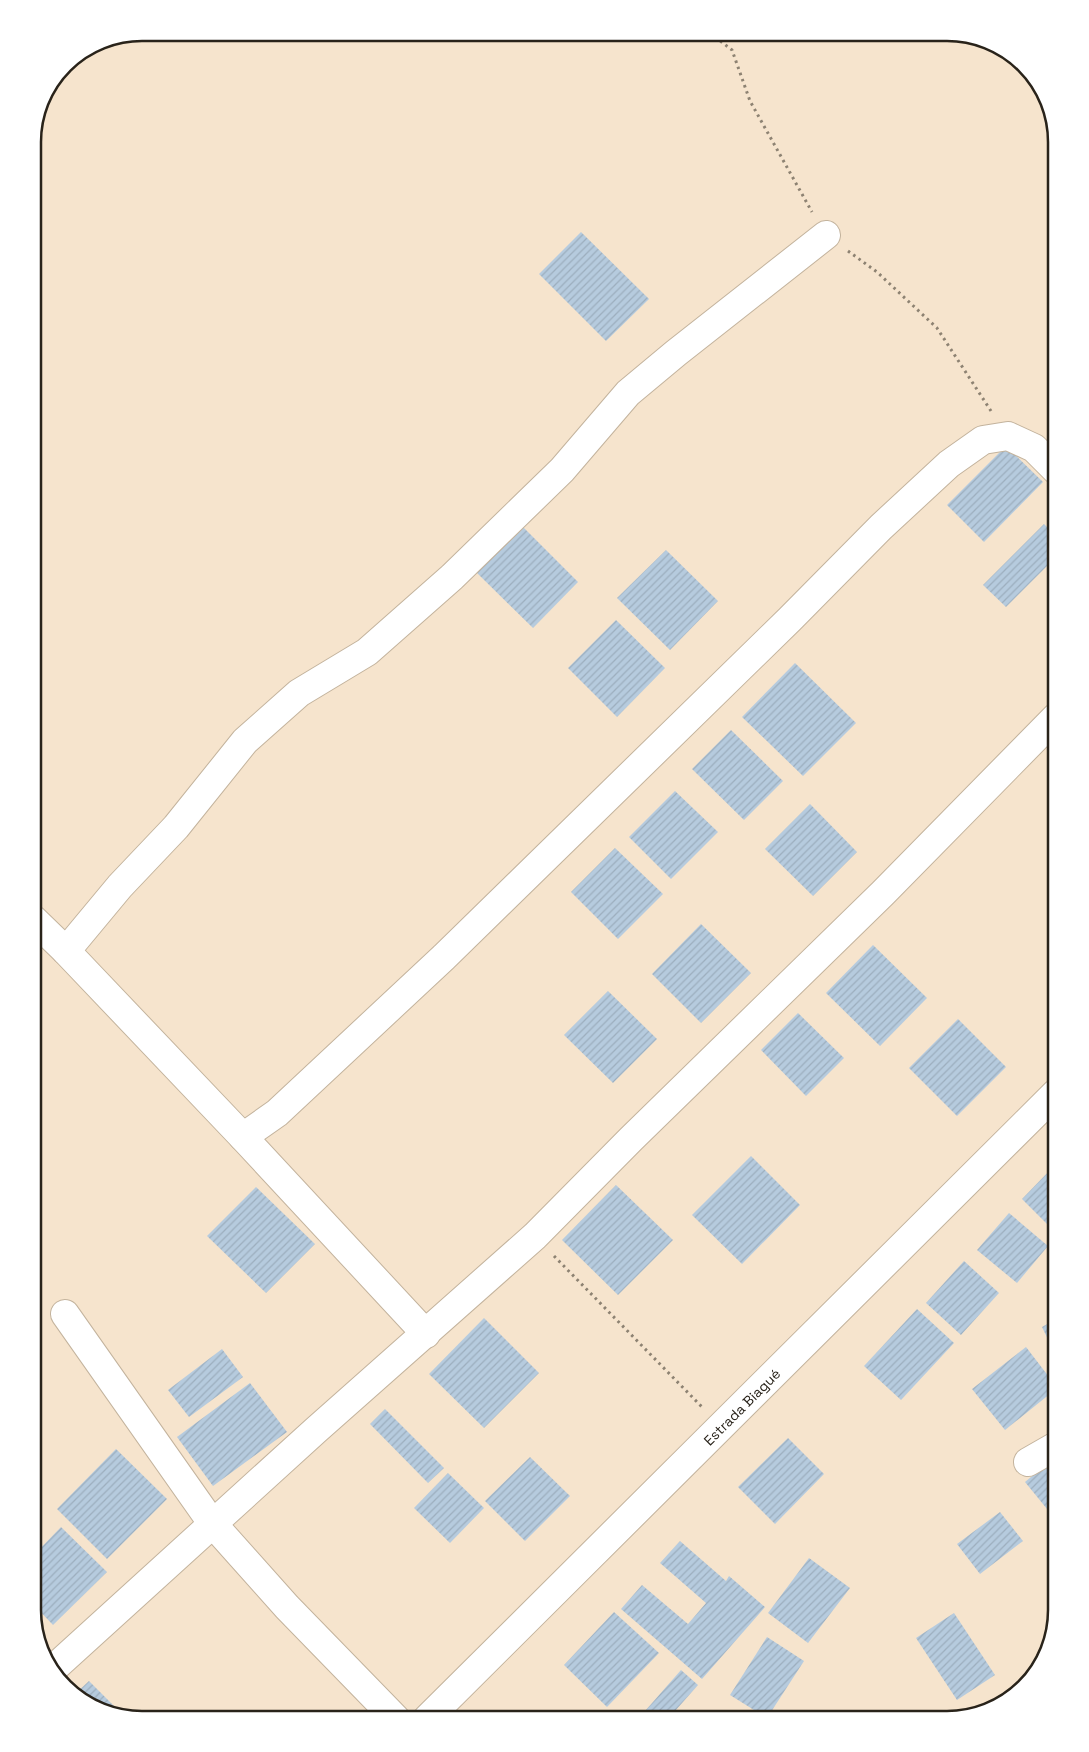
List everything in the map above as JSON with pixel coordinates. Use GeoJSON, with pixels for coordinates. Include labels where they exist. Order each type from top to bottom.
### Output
{"type":"FeatureCollection","features":[{"type":"Feature","properties":{"kind":"street"},"geometry":{"type":"LineString","coordinates":[[66,951],[120,886],[176,827],[244,741],[299,693],[367,652],[452,577],[555,477],[628,393],[826,235]]}},
{"type":"Feature","properties":{"kind":"street"},"geometry":{"type":"LineString","coordinates":[[243,1137],[277,1113],[444,957],[790,620],[881,527],[949,464],[983,440],[1008,436],[1034,448],[1048,462]]}},
{"type":"Feature","properties":{"kind":"street"},"geometry":{"type":"LineString","coordinates":[[57,1665],[212,1523],[535,1236],[631,1139],[890,886],[1048,725]]}},
{"type":"Feature","properties":{"kind":"street"},"geometry":{"type":"LineString","coordinates":[[41,927],[243,1137],[426,1334]]}},
{"type":"Feature","properties":{"kind":"street","name":"Estrada Biagué"},"geometry":{"type":"LineString","coordinates":[[435,1711],[1048,1101]]}},
{"type":"Feature","properties":{"kind":"street"},"geometry":{"type":"LineString","coordinates":[[64,1314],[212,1523],[287,1607],[388,1711]]}},
{"type":"Feature","properties":{"kind":"street"},"geometry":{"type":"LineString","coordinates":[[1028,1462],[1048,1451]]}},
{"type":"Feature","properties":{"kind":"path"},"geometry":{"type":"LineString","coordinates":[[535,1236],[721,1428]]}},
{"type":"Feature","properties":{"kind":"building"},"geometry":{"type":"Polygon","coordinates":[[[581,232],[649,299],[606,341],[539,274],[581,232]]]}},
{"type":"Feature","properties":{"kind":"building"},"geometry":{"type":"Polygon","coordinates":[[[1006,446],[1043,482],[984,542],[947,505],[1006,446]]]}},
{"type":"Feature","properties":{"kind":"building"},"geometry":{"type":"Polygon","coordinates":[[[520,524],[578,582],[533,628],[474,570],[520,524]]]}},
{"type":"Feature","properties":{"kind":"building"},"geometry":{"type":"Polygon","coordinates":[[[1044,524],[1048,528],[1048,565],[1006,607],[983,585],[1044,524]]]}},
{"type":"Feature","properties":{"kind":"building"},"geometry":{"type":"Polygon","coordinates":[[[666,550],[718,601],[670,650],[617,598],[666,550]]]}},
{"type":"Feature","properties":{"kind":"building"},"geometry":{"type":"Polygon","coordinates":[[[616,620],[665,668],[617,717],[568,668],[616,620]]]}},
{"type":"Feature","properties":{"kind":"building"},"geometry":{"type":"Polygon","coordinates":[[[795,663],[856,723],[803,776],[742,717],[795,663]]]}},
{"type":"Feature","properties":{"kind":"building"},"geometry":{"type":"Polygon","coordinates":[[[731,730],[783,781],[744,820],[692,769],[731,730]]]}},
{"type":"Feature","properties":{"kind":"building"},"geometry":{"type":"Polygon","coordinates":[[[675,791],[718,832],[671,879],[629,837],[675,791]]]}},
{"type":"Feature","properties":{"kind":"building"},"geometry":{"type":"Polygon","coordinates":[[[810,804],[857,852],[813,896],[765,849],[810,804]]]}},
{"type":"Feature","properties":{"kind":"building"},"geometry":{"type":"Polygon","coordinates":[[[615,848],[663,894],[618,939],[571,892],[615,848]]]}},
{"type":"Feature","properties":{"kind":"building"},"geometry":{"type":"Polygon","coordinates":[[[701,924],[751,973],[701,1023],[652,974],[701,924]]]}},
{"type":"Feature","properties":{"kind":"building"},"geometry":{"type":"Polygon","coordinates":[[[873,945],[927,998],[880,1046],[826,993],[873,945]]]}},
{"type":"Feature","properties":{"kind":"building"},"geometry":{"type":"Polygon","coordinates":[[[608,991],[657,1039],[613,1083],[564,1035],[608,991]]]}},
{"type":"Feature","properties":{"kind":"building"},"geometry":{"type":"Polygon","coordinates":[[[798,1013],[844,1058],[806,1096],[761,1050],[798,1013]]]}},
{"type":"Feature","properties":{"kind":"building"},"geometry":{"type":"Polygon","coordinates":[[[958,1019],[1006,1067],[957,1116],[909,1068],[958,1019]]]}},
{"type":"Feature","properties":{"kind":"building"},"geometry":{"type":"Polygon","coordinates":[[[751,1156],[800,1205],[742,1264],[692,1215],[751,1156]]]}},
{"type":"Feature","properties":{"kind":"building"},"geometry":{"type":"Polygon","coordinates":[[[1048,1172],[1048,1225],[1022,1199],[1048,1172]]]}},
{"type":"Feature","properties":{"kind":"building"},"geometry":{"type":"Polygon","coordinates":[[[616,1185],[673,1240],[618,1295],[562,1240],[616,1185]]]}},
{"type":"Feature","properties":{"kind":"building"},"geometry":{"type":"Polygon","coordinates":[[[256,1187],[315,1244],[266,1293],[207,1236],[256,1187]]]}},
{"type":"Feature","properties":{"kind":"building"},"geometry":{"type":"Polygon","coordinates":[[[1009,1213],[1048,1246],[1017,1283],[977,1250],[1009,1213]]]}},
{"type":"Feature","properties":{"kind":"building"},"geometry":{"type":"Polygon","coordinates":[[[964,1261],[999,1293],[961,1335],[926,1303],[964,1261]]]}},
{"type":"Feature","properties":{"kind":"building"},"geometry":{"type":"Polygon","coordinates":[[[917,1309],[954,1343],[901,1400],[864,1366],[917,1309]]]}},
{"type":"Feature","properties":{"kind":"building"},"geometry":{"type":"Polygon","coordinates":[[[484,1318],[539,1373],[484,1428],[429,1374],[484,1318]]]}},
{"type":"Feature","properties":{"kind":"building"},"geometry":{"type":"Polygon","coordinates":[[[1048,1324],[1048,1339],[1042,1327],[1048,1324]]]}},
{"type":"Feature","properties":{"kind":"building"},"geometry":{"type":"Polygon","coordinates":[[[1026,1347],[1048,1376],[1048,1395],[1005,1430],[972,1389],[1026,1347]]]}},
{"type":"Feature","properties":{"kind":"building"},"geometry":{"type":"Polygon","coordinates":[[[222,1349],[243,1377],[189,1417],[168,1390],[222,1349]]]}},
{"type":"Feature","properties":{"kind":"building"},"geometry":{"type":"Polygon","coordinates":[[[250,1383],[287,1432],[213,1486],[177,1437],[250,1383]]]}},
{"type":"Feature","properties":{"kind":"building"},"geometry":{"type":"Polygon","coordinates":[[[385,1409],[444,1468],[428,1483],[370,1424],[385,1409]]]}},
{"type":"Feature","properties":{"kind":"building"},"geometry":{"type":"Polygon","coordinates":[[[788,1438],[824,1474],[775,1524],[738,1487],[788,1438]]]}},
{"type":"Feature","properties":{"kind":"building"},"geometry":{"type":"Polygon","coordinates":[[[116,1449],[167,1499],[107,1559],[57,1509],[116,1449]]]}},
{"type":"Feature","properties":{"kind":"building"},"geometry":{"type":"Polygon","coordinates":[[[530,1457],[570,1496],[525,1541],[485,1501],[530,1457]]]}},
{"type":"Feature","properties":{"kind":"building"},"geometry":{"type":"Polygon","coordinates":[[[1048,1463],[1048,1510],[1025,1482],[1048,1463]]]}},
{"type":"Feature","properties":{"kind":"building"},"geometry":{"type":"Polygon","coordinates":[[[448,1473],[484,1508],[450,1543],[414,1508],[448,1473]]]}},
{"type":"Feature","properties":{"kind":"building"},"geometry":{"type":"Polygon","coordinates":[[[1000,1512],[1023,1541],[980,1574],[957,1544],[1000,1512]]]}},
{"type":"Feature","properties":{"kind":"building"},"geometry":{"type":"Polygon","coordinates":[[[61,1527],[107,1572],[53,1625],[41,1613],[41,1548],[61,1527]]]}},
{"type":"Feature","properties":{"kind":"building"},"geometry":{"type":"Polygon","coordinates":[[[680,1541],[726,1581],[729,1576],[765,1607],[702,1679],[621,1609],[642,1585],[688,1624],[706,1603],[660,1563],[680,1541]]]}},
{"type":"Feature","properties":{"kind":"building"},"geometry":{"type":"Polygon","coordinates":[[[809,1558],[850,1588],[808,1643],[768,1613],[809,1558]]]}},
{"type":"Feature","properties":{"kind":"building"},"geometry":{"type":"Polygon","coordinates":[[[614,1612],[659,1653],[607,1707],[564,1665],[614,1612]]]}},
{"type":"Feature","properties":{"kind":"building"},"geometry":{"type":"Polygon","coordinates":[[[954,1613],[995,1675],[957,1700],[916,1638],[954,1613]]]}},
{"type":"Feature","properties":{"kind":"building"},"geometry":{"type":"Polygon","coordinates":[[[767,1637],[804,1661],[772,1711],[756,1711],[730,1695],[767,1637]]]}},
{"type":"Feature","properties":{"kind":"building"},"geometry":{"type":"Polygon","coordinates":[[[681,1670],[698,1685],[675,1711],[645,1711],[681,1670]]]}},
{"type":"Feature","properties":{"kind":"building"},"geometry":{"type":"Polygon","coordinates":[[[89,1681],[114,1706],[97,1700],[80,1689],[89,1681]]]}}]}
